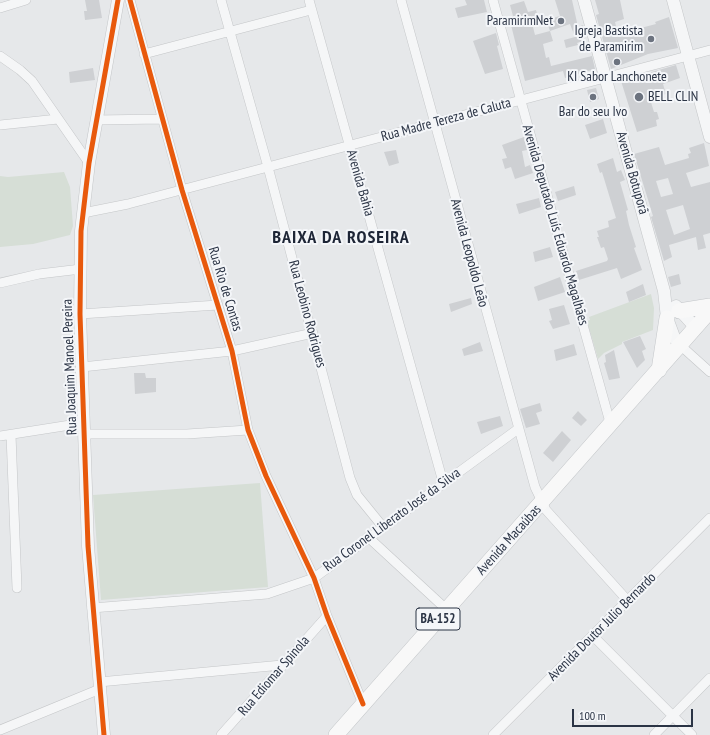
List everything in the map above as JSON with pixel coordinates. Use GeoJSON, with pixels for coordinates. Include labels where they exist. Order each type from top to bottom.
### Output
{"type":"FeatureCollection","features":[{"type":"Feature","properties":{"kind":"main road"},"geometry":{"type":"LineString","coordinates":[[659,370],[673,315],[710,306]]}},
{"type":"Feature","properties":{"kind":"main road","name":"BA-152"},"geometry":{"type":"LineString","coordinates":[[680,345],[710,311]]}},
{"type":"Feature","properties":{"kind":"main road","name":"Avenida Macaúbas"},"geometry":{"type":"LineString","coordinates":[[336,735],[611,426],[680,345]]}},
{"type":"Feature","properties":{"kind":"street"},"geometry":{"type":"LineString","coordinates":[[0,8],[26,0]]}},
{"type":"Feature","properties":{"kind":"street","name":"Rua Joaquim Manoel Pereira"},"geometry":{"type":"LineString","coordinates":[[104,735],[92,608],[88,546],[80,314],[81,231],[89,163],[118,0]]}},
{"type":"Feature","properties":{"kind":"street","name":"Rua Rio de Contas"},"geometry":{"type":"LineString","coordinates":[[130,0],[182,190],[232,351],[248,430],[266,476],[314,578],[327,616],[363,704]]}},
{"type":"Feature","properties":{"kind":"street","name":"Rua Leobino Rodrigues"},"geometry":{"type":"LineString","coordinates":[[221,0],[313,333],[353,488],[383,527]]}},
{"type":"Feature","properties":{"kind":"street","name":"Avenida Bahia"},"geometry":{"type":"LineString","coordinates":[[309,0],[443,482]]}},
{"type":"Feature","properties":{"kind":"street","name":"Avenida Leopoldo Leão"},"geometry":{"type":"LineString","coordinates":[[401,0],[535,487],[542,504],[628,600]]}},
{"type":"Feature","properties":{"kind":"street","name":"Avenida Deputado Luís Eduardo Magalhães"},"geometry":{"type":"LineString","coordinates":[[493,0],[611,426]]}},
{"type":"Feature","properties":{"kind":"street","name":"Avenida Botuporã"},"geometry":{"type":"LineString","coordinates":[[584,0],[664,291],[673,315],[674,337],[680,345]]}},
{"type":"Feature","properties":{"kind":"street"},"geometry":{"type":"LineString","coordinates":[[674,0],[710,137]]}},
{"type":"Feature","properties":{"kind":"street"},"geometry":{"type":"LineString","coordinates":[[144,54],[311,10]]}},
{"type":"Feature","properties":{"kind":"street","name":"Rua Madre Tereza de Caluta"},"geometry":{"type":"LineString","coordinates":[[83,213],[120,206],[182,190],[710,50]]}},
{"type":"Feature","properties":{"kind":"street"},"geometry":{"type":"LineString","coordinates":[[0,56],[20,70],[32,81],[89,163]]}},
{"type":"Feature","properties":{"kind":"street"},"geometry":{"type":"LineString","coordinates":[[0,125],[58,119]]}},
{"type":"Feature","properties":{"kind":"street"},"geometry":{"type":"LineString","coordinates":[[96,120],[162,119]]}},
{"type":"Feature","properties":{"kind":"street"},"geometry":{"type":"LineString","coordinates":[[0,283],[39,274],[81,269]]}},
{"type":"Feature","properties":{"kind":"street"},"geometry":{"type":"LineString","coordinates":[[80,314],[218,305]]}},
{"type":"Feature","properties":{"kind":"street"},"geometry":{"type":"LineString","coordinates":[[673,315],[695,327]]}},
{"type":"Feature","properties":{"kind":"street"},"geometry":{"type":"LineString","coordinates":[[82,367],[232,351],[313,333]]}},
{"type":"Feature","properties":{"kind":"street"},"geometry":{"type":"LineString","coordinates":[[680,345],[710,372]]}},
{"type":"Feature","properties":{"kind":"street"},"geometry":{"type":"LineString","coordinates":[[0,436],[84,428],[187,434],[248,430]]}},
{"type":"Feature","properties":{"kind":"street","name":"Rua Coronel Liberato José da Silva"},"geometry":{"type":"LineString","coordinates":[[92,608],[267,594],[314,578],[443,482],[518,429]]}},
{"type":"Feature","properties":{"kind":"street"},"geometry":{"type":"LineString","coordinates":[[11,434],[17,588]]}},
{"type":"Feature","properties":{"kind":"street","name":"Avenida Doutor Julio Bernardo"},"geometry":{"type":"LineString","coordinates":[[493,735],[710,518]]}},
{"type":"Feature","properties":{"kind":"street"},"geometry":{"type":"LineString","coordinates":[[368,538],[446,610]]}},
{"type":"Feature","properties":{"kind":"street","name":"Rua Ediomar Spinola"},"geometry":{"type":"LineString","coordinates":[[221,735],[327,616]]}},
{"type":"Feature","properties":{"kind":"street"},"geometry":{"type":"LineString","coordinates":[[593,636],[692,735]]}},
{"type":"Feature","properties":{"kind":"street"},"geometry":{"type":"LineString","coordinates":[[0,730],[99,686],[282,665]]}},
{"type":"Feature","properties":{"kind":"street"},"geometry":{"type":"LineString","coordinates":[[654,735],[710,678]]}},
{"type":"Feature","properties":{"kind":"shaded area"},"geometry":{"type":"Polygon","coordinates":[[[64,172],[70,187],[73,226],[70,235],[33,244],[0,247],[0,176],[8,177],[64,172]]]}},
{"type":"Feature","properties":{"kind":"shaded area"},"geometry":{"type":"Polygon","coordinates":[[[651,294],[654,308],[653,330],[622,342],[622,344],[604,353],[598,359],[587,321],[590,320],[589,317],[651,294]]]}},
{"type":"Feature","properties":{"kind":"shaded area"},"geometry":{"type":"Polygon","coordinates":[[[260,483],[268,587],[101,600],[93,495],[260,483]]]}},
{"type":"Feature","properties":{"kind":"building"},"geometry":{"type":"Polygon","coordinates":[[[85,0],[99,0],[102,18],[85,20],[84,11],[87,11],[85,0]]]}},
{"type":"Feature","properties":{"kind":"building"},"geometry":{"type":"Polygon","coordinates":[[[465,0],[484,0],[487,12],[458,18],[455,8],[467,5],[465,0]]]}},
{"type":"Feature","properties":{"kind":"building"},"geometry":{"type":"Polygon","coordinates":[[[555,0],[572,0],[578,27],[583,25],[585,33],[580,34],[582,41],[577,43],[578,45],[566,48],[564,40],[575,37],[570,24],[550,31],[546,20],[560,16],[555,0]]]}},
{"type":"Feature","properties":{"kind":"building"},"geometry":{"type":"Polygon","coordinates":[[[595,0],[620,0],[624,19],[615,22],[618,34],[656,24],[655,22],[669,17],[678,48],[648,54],[611,69],[596,15],[599,14],[595,0]]]}},
{"type":"Feature","properties":{"kind":"building"},"geometry":{"type":"Polygon","coordinates":[[[524,1],[528,12],[536,10],[539,21],[532,23],[535,35],[550,31],[553,41],[543,44],[546,58],[549,57],[551,66],[592,56],[595,69],[565,78],[563,71],[525,81],[509,17],[513,16],[510,5],[524,1]]]}},
{"type":"Feature","properties":{"kind":"building"},"geometry":{"type":"Polygon","coordinates":[[[496,33],[499,45],[497,46],[503,69],[485,74],[473,41],[496,33]]]}},
{"type":"Feature","properties":{"kind":"building"},"geometry":{"type":"Polygon","coordinates":[[[676,65],[680,78],[663,84],[666,94],[650,99],[654,112],[657,112],[659,119],[656,120],[657,126],[637,132],[621,81],[676,65]]]}},
{"type":"Feature","properties":{"kind":"building"},"geometry":{"type":"Polygon","coordinates":[[[93,68],[95,80],[70,83],[69,72],[93,68]]]}},
{"type":"Feature","properties":{"kind":"building"},"geometry":{"type":"Polygon","coordinates":[[[596,88],[599,99],[590,102],[587,90],[596,88]]]}},
{"type":"Feature","properties":{"kind":"building"},"geometry":{"type":"Polygon","coordinates":[[[603,119],[607,133],[590,139],[585,125],[603,119]]]}},
{"type":"Feature","properties":{"kind":"building"},"geometry":{"type":"Polygon","coordinates":[[[524,137],[527,150],[522,151],[525,167],[530,165],[533,173],[515,179],[511,167],[505,169],[502,159],[507,158],[502,145],[524,137]]]}},
{"type":"Feature","properties":{"kind":"building"},"geometry":{"type":"Polygon","coordinates":[[[704,143],[709,166],[686,173],[691,187],[710,182],[710,233],[703,235],[706,248],[698,250],[696,237],[669,245],[672,257],[664,261],[651,217],[653,216],[634,154],[659,147],[665,165],[689,158],[688,154],[691,153],[689,148],[704,143]],[[668,178],[656,181],[661,197],[673,194],[668,178]],[[683,205],[666,210],[674,235],[690,229],[683,205]]]}},
{"type":"Feature","properties":{"kind":"building"},"geometry":{"type":"Polygon","coordinates":[[[396,150],[399,163],[389,166],[384,152],[396,150]]]}},
{"type":"Feature","properties":{"kind":"building"},"geometry":{"type":"Polygon","coordinates":[[[613,158],[617,172],[621,170],[625,180],[620,182],[628,210],[626,211],[629,225],[636,247],[634,248],[642,270],[621,279],[617,268],[579,280],[576,271],[607,261],[608,259],[604,247],[601,248],[597,237],[599,237],[597,231],[609,227],[608,221],[616,218],[602,172],[600,173],[597,164],[613,158]]]}},
{"type":"Feature","properties":{"kind":"building"},"geometry":{"type":"Polygon","coordinates":[[[574,186],[576,195],[558,201],[555,192],[574,186]]]}},
{"type":"Feature","properties":{"kind":"building"},"geometry":{"type":"Polygon","coordinates":[[[539,198],[541,207],[519,214],[516,204],[539,198]]]}},
{"type":"Feature","properties":{"kind":"building"},"geometry":{"type":"Polygon","coordinates":[[[550,247],[553,257],[535,262],[533,252],[550,247]]]}},
{"type":"Feature","properties":{"kind":"building"},"geometry":{"type":"Polygon","coordinates":[[[679,274],[681,284],[671,287],[668,277],[679,274]]]}},
{"type":"Feature","properties":{"kind":"building"},"geometry":{"type":"Polygon","coordinates":[[[560,277],[565,292],[538,301],[534,287],[560,277]]]}},
{"type":"Feature","properties":{"kind":"building"},"geometry":{"type":"Polygon","coordinates":[[[643,284],[646,295],[629,302],[626,292],[643,284]]]}},
{"type":"Feature","properties":{"kind":"building"},"geometry":{"type":"Polygon","coordinates":[[[471,298],[472,304],[451,312],[449,304],[471,298]]]}},
{"type":"Feature","properties":{"kind":"building"},"geometry":{"type":"Polygon","coordinates":[[[564,305],[570,324],[553,329],[549,321],[552,320],[549,309],[564,305]]]}},
{"type":"Feature","properties":{"kind":"building"},"geometry":{"type":"Polygon","coordinates":[[[640,336],[646,349],[642,351],[645,360],[637,368],[623,342],[640,336]]]}},
{"type":"Feature","properties":{"kind":"building"},"geometry":{"type":"Polygon","coordinates":[[[480,342],[483,351],[464,356],[462,349],[480,342]]]}},
{"type":"Feature","properties":{"kind":"building"},"geometry":{"type":"Polygon","coordinates":[[[574,344],[577,355],[556,361],[554,350],[574,344]]]}},
{"type":"Feature","properties":{"kind":"building"},"geometry":{"type":"Polygon","coordinates":[[[614,350],[620,378],[609,380],[604,363],[606,362],[605,355],[614,350]]]}},
{"type":"Feature","properties":{"kind":"building"},"geometry":{"type":"Polygon","coordinates":[[[134,373],[145,373],[146,378],[156,378],[156,392],[135,394],[134,373]]]}},
{"type":"Feature","properties":{"kind":"building"},"geometry":{"type":"Polygon","coordinates":[[[540,403],[542,411],[536,413],[540,424],[526,428],[520,409],[540,403]]]}},
{"type":"Feature","properties":{"kind":"building"},"geometry":{"type":"Polygon","coordinates":[[[578,411],[587,420],[581,426],[572,418],[578,411]]]}},
{"type":"Feature","properties":{"kind":"building"},"geometry":{"type":"Polygon","coordinates":[[[500,416],[503,426],[481,434],[477,422],[500,416]]]}},
{"type":"Feature","properties":{"kind":"building"},"geometry":{"type":"Polygon","coordinates":[[[562,431],[571,440],[553,462],[543,453],[562,431]]]}},
{"type":"Feature","properties":{"kind":"cycle path"},"geometry":{"type":"LineString","coordinates":[[104,735],[88,546],[80,314],[81,231],[89,163],[118,0]]}},
{"type":"Feature","properties":{"kind":"cycle path"},"geometry":{"type":"LineString","coordinates":[[130,0],[182,190],[232,351],[248,430],[266,476],[314,578],[327,616],[363,704]]}},
{"type":"Feature","properties":{"kind":"place","name":"ParamirimNet"},"geometry":{"type":"Point","coordinates":[561,21]}},
{"type":"Feature","properties":{"kind":"place","name":"Igreja Bastista de Paramirim"},"geometry":{"type":"Point","coordinates":[651,39]}},
{"type":"Feature","properties":{"kind":"place","name":"KI Sabor Lanchonete"},"geometry":{"type":"Point","coordinates":[617,62]}},
{"type":"Feature","properties":{"kind":"place","name":"Bar do seu Ivo"},"geometry":{"type":"Point","coordinates":[593,97]}},
{"type":"Feature","properties":{"kind":"place","name":"BELL CLIN"},"geometry":{"type":"Point","coordinates":[639,97]}},
{"type":"Feature","properties":{"kind":"district","name":"BAIXA DA ROSEIRA"},"geometry":{"type":"Point","coordinates":[341,238]}}]}
